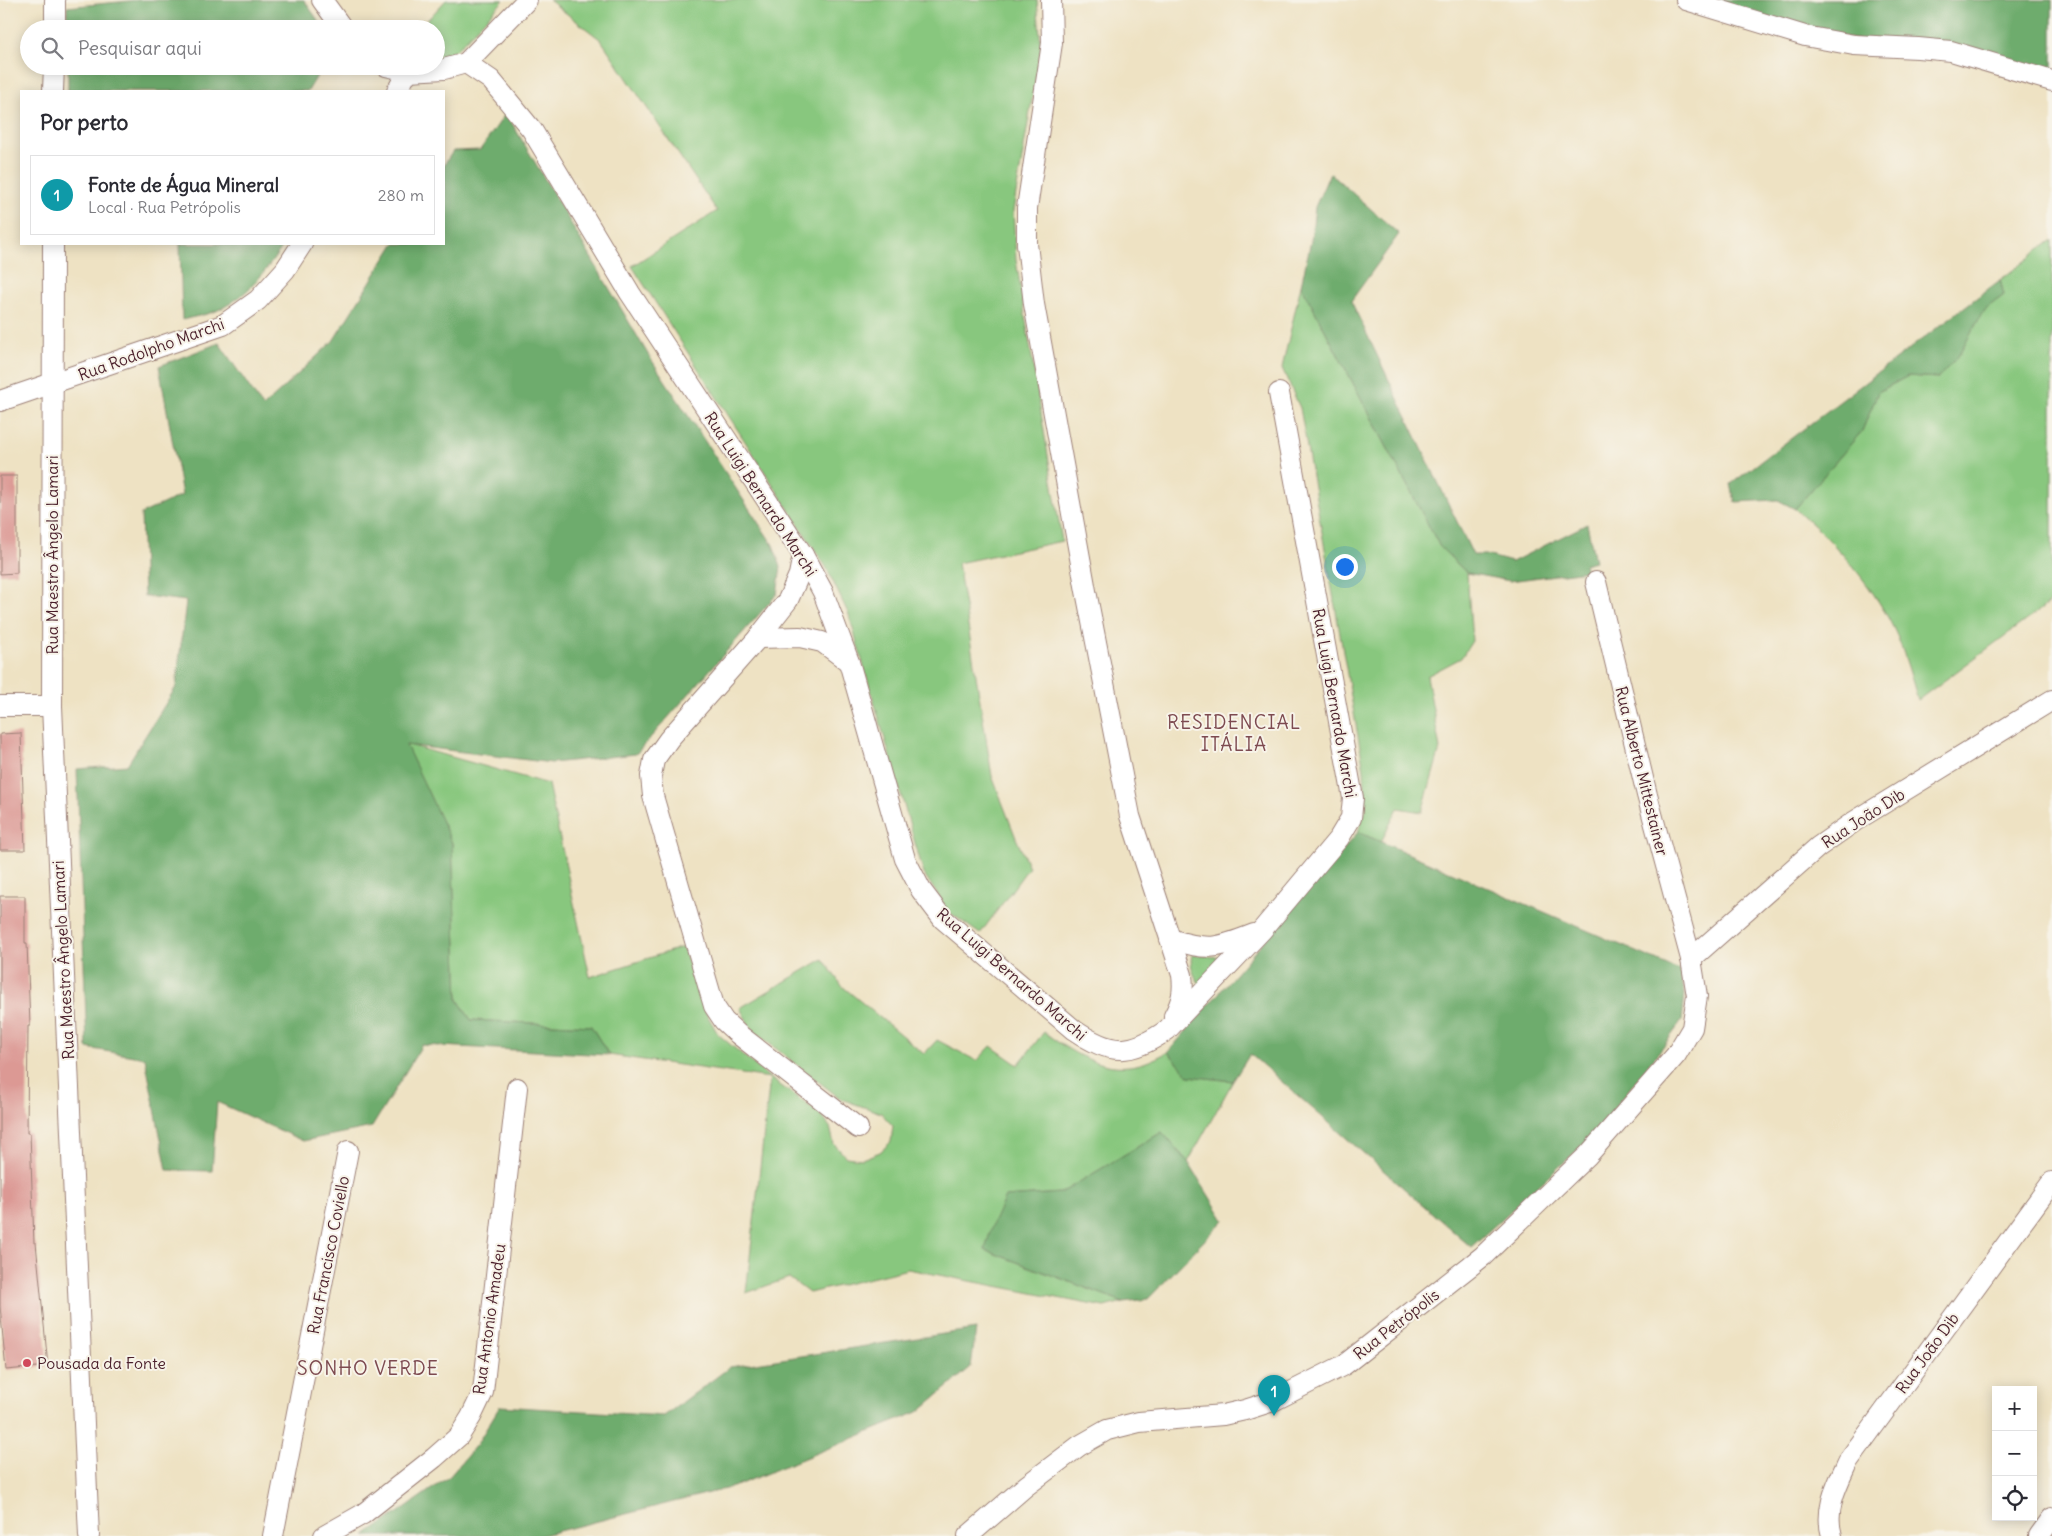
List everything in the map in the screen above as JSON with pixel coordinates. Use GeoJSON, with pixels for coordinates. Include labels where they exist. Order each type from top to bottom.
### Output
{"type":"FeatureCollection","features":[{"type":"Feature","properties":{"kind":"street"},"geometry":{"type":"LineString","coordinates":[[54,20],[55,0]]}},
{"type":"Feature","properties":{"kind":"street"},"geometry":{"type":"LineString","coordinates":[[322,0],[336,20]]}},
{"type":"Feature","properties":{"kind":"street"},"geometry":{"type":"LineString","coordinates":[[445,69],[466,63],[527,0]]}},
{"type":"Feature","properties":{"kind":"street"},"geometry":{"type":"LineString","coordinates":[[1686,0],[1805,36],[1854,46],[1918,48],[1951,52],[2052,81]]}},
{"type":"Feature","properties":{"kind":"street"},"geometry":{"type":"LineString","coordinates":[[1053,2],[1052,43],[1027,208],[1027,244],[1034,304],[1086,591],[1130,816],[1182,974],[1184,989],[1182,1002],[1167,1030]]}},
{"type":"Feature","properties":{"kind":"street","name":"Rua Luigi Bernardo Marchi"},"geometry":{"type":"LineString","coordinates":[[466,63],[491,80],[532,130],[630,293],[803,555],[822,592],[849,662],[905,859],[921,890],[943,918],[1074,1030],[1095,1044],[1114,1050],[1132,1048],[1149,1043],[1167,1030],[1262,930],[1339,838],[1351,818],[1353,798],[1279,393]]}},
{"type":"Feature","properties":{"kind":"street"},"geometry":{"type":"LineString","coordinates":[[53,90],[54,75]]}},
{"type":"Feature","properties":{"kind":"street"},"geometry":{"type":"LineString","coordinates":[[398,90],[406,75]]}},
{"type":"Feature","properties":{"kind":"street","name":"Rua Maestro Ângelo Lamari"},"geometry":{"type":"LineString","coordinates":[[53,245],[52,706],[89,1536]]}},
{"type":"Feature","properties":{"kind":"street","name":"Rua Rodolpho Marchi"},"geometry":{"type":"LineString","coordinates":[[0,401],[223,325],[258,300],[285,270],[301,245]]}},
{"type":"Feature","properties":{"kind":"street"},"geometry":{"type":"LineString","coordinates":[[803,555],[799,575],[788,600],[758,638],[669,740],[654,760],[651,776],[653,796],[714,1006],[724,1021],[738,1034],[858,1128]]}},
{"type":"Feature","properties":{"kind":"street","name":"Rua Alberto Mittestainer"},"geometry":{"type":"LineString","coordinates":[[1596,582],[1647,795],[1692,959]]}},
{"type":"Feature","properties":{"kind":"street"},"geometry":{"type":"LineString","coordinates":[[758,638],[800,637],[822,642],[849,662]]}},
{"type":"Feature","properties":{"kind":"street","name":"Rua João Dib"},"geometry":{"type":"LineString","coordinates":[[1692,959],[1818,848],[1855,822],[2052,700]]}},
{"type":"Feature","properties":{"kind":"street"},"geometry":{"type":"LineString","coordinates":[[0,706],[52,706]]}},
{"type":"Feature","properties":{"kind":"street"},"geometry":{"type":"LineString","coordinates":[[1170,939],[1198,948],[1216,947],[1262,930]]}},
{"type":"Feature","properties":{"kind":"street","name":"Rua Petrópolis"},"geometry":{"type":"LineString","coordinates":[[968,1536],[1026,1486],[1079,1446],[1107,1430],[1139,1422],[1223,1415],[1245,1410],[1273,1401],[1344,1364],[1484,1256],[1588,1155],[1676,1055],[1692,1028],[1697,996],[1692,959]]}},
{"type":"Feature","properties":{"kind":"street","name":"Rua Antonio Amadeu"},"geometry":{"type":"LineString","coordinates":[[324,1536],[363,1514],[459,1436],[483,1392],[517,1088]]}},
{"type":"Feature","properties":{"kind":"street","name":"Rua Francisco Coviello"},"geometry":{"type":"LineString","coordinates":[[273,1536],[348,1151]]}},
{"type":"Feature","properties":{"kind":"street","name":"Rua João Dib"},"geometry":{"type":"LineString","coordinates":[[1832,1536],[1829,1525],[1833,1495],[1848,1460],[2052,1182]]}},
{"type":"Feature","properties":{"kind":"street"},"geometry":{"type":"LineString","coordinates":[[2039,1536],[2052,1518]]}},
{"type":"Feature","properties":{"kind":"green space"},"geometry":{"type":"Polygon","coordinates":[[[139,0],[304,0],[318,20],[67,20],[67,7],[139,0]]]}},
{"type":"Feature","properties":{"kind":"green space"},"geometry":{"type":"Polygon","coordinates":[[[446,0],[504,0],[456,50],[446,55],[445,20],[427,20],[446,0]]]}},
{"type":"Feature","properties":{"kind":"green space"},"geometry":{"type":"Polygon","coordinates":[[[549,0],[1037,0],[1041,47],[1013,211],[1016,260],[1062,541],[958,563],[992,776],[1029,867],[980,934],[949,912],[924,874],[849,615],[826,567],[632,266],[717,211],[601,40],[549,0]]]}},
{"type":"Feature","properties":{"kind":"green space"},"geometry":{"type":"Polygon","coordinates":[[[1697,0],[2052,0],[2052,76],[1853,39],[1697,0]]]}},
{"type":"Feature","properties":{"kind":"green space"},"geometry":{"type":"Polygon","coordinates":[[[68,75],[318,75],[309,90],[68,90],[68,75]]]}},
{"type":"Feature","properties":{"kind":"green space"},"geometry":{"type":"Polygon","coordinates":[[[506,113],[649,356],[773,545],[781,567],[777,594],[636,754],[552,763],[406,745],[452,843],[458,1000],[471,1020],[591,1026],[609,1055],[422,1045],[372,1127],[303,1141],[217,1102],[212,1171],[167,1170],[145,1058],[87,1048],[77,769],[127,765],[176,687],[186,601],[144,596],[141,514],[182,495],[159,366],[219,343],[263,407],[333,341],[393,245],[445,245],[445,163],[453,151],[480,150],[506,113]]]}},
{"type":"Feature","properties":{"kind":"green space"},"geometry":{"type":"Polygon","coordinates":[[[1330,173],[1399,234],[1351,301],[1473,555],[1486,555],[1512,562],[1587,524],[1595,561],[1584,564],[1586,571],[1510,581],[1467,573],[1440,547],[1301,285],[1311,241],[1315,207],[1330,173]]]}},
{"type":"Feature","properties":{"kind":"green space"},"geometry":{"type":"Polygon","coordinates":[[[2052,240],[2052,601],[1918,700],[1898,638],[1879,603],[1840,551],[1795,509],[1862,431],[1878,392],[1908,376],[1938,378],[1959,355],[1984,309],[2004,295],[2000,280],[2052,240]]]}},
{"type":"Feature","properties":{"kind":"green space"},"geometry":{"type":"Polygon","coordinates":[[[180,245],[283,245],[263,273],[238,298],[216,311],[182,320],[180,245]]]}},
{"type":"Feature","properties":{"kind":"green space"},"geometry":{"type":"Polygon","coordinates":[[[2000,280],[2004,295],[1984,310],[1959,355],[1938,378],[1908,376],[1878,392],[1862,431],[1795,509],[1778,500],[1735,502],[1731,484],[2000,280]]]}},
{"type":"Feature","properties":{"kind":"green space"},"geometry":{"type":"Polygon","coordinates":[[[1301,285],[1440,547],[1467,573],[1472,641],[1461,658],[1427,676],[1440,749],[1422,812],[1398,808],[1381,842],[1358,832],[1366,809],[1364,770],[1300,408],[1282,368],[1301,285]]]}},
{"type":"Feature","properties":{"kind":"green space"},"geometry":{"type":"Polygon","coordinates":[[[405,744],[548,784],[590,977],[683,947],[706,1013],[718,1034],[770,1078],[609,1055],[591,1026],[471,1020],[458,1000],[452,843],[405,744]]]}},
{"type":"Feature","properties":{"kind":"green space"},"geometry":{"type":"Polygon","coordinates":[[[1358,832],[1679,970],[1685,994],[1682,1021],[1665,1044],[1591,1138],[1471,1247],[1250,1054],[1233,1081],[1189,1076],[1168,1052],[1358,832]]]}},
{"type":"Feature","properties":{"kind":"green space"},"geometry":{"type":"Polygon","coordinates":[[[1228,953],[1200,984],[1193,970],[1192,955],[1217,957],[1228,953]]]}},
{"type":"Feature","properties":{"kind":"green space"},"geometry":{"type":"Polygon","coordinates":[[[823,959],[842,986],[924,1054],[937,1040],[977,1061],[991,1046],[1018,1065],[1044,1032],[1065,1047],[1099,1063],[1111,1066],[1136,1065],[1168,1052],[1189,1076],[1233,1081],[1188,1162],[1162,1132],[1061,1193],[1005,1197],[985,1250],[1123,1302],[1104,1307],[908,1269],[809,1293],[789,1278],[746,1293],[770,1078],[819,1113],[830,1127],[834,1144],[846,1157],[862,1159],[880,1152],[891,1142],[893,1126],[881,1113],[841,1099],[752,1030],[740,1008],[823,959]]]}},
{"type":"Feature","properties":{"kind":"green space"},"geometry":{"type":"Polygon","coordinates":[[[1162,1132],[1188,1162],[1224,1220],[1148,1299],[1123,1302],[985,1250],[992,1226],[1005,1197],[1061,1193],[1162,1132]]]}},
{"type":"Feature","properties":{"kind":"green space"},"geometry":{"type":"Polygon","coordinates":[[[976,1329],[971,1367],[918,1412],[733,1487],[539,1536],[365,1536],[450,1476],[477,1444],[500,1406],[664,1416],[730,1367],[976,1329]]]}},
{"type":"Feature","properties":{"kind":"building"},"geometry":{"type":"Polygon","coordinates":[[[0,476],[17,476],[17,573],[0,574],[0,476]]]}},
{"type":"Feature","properties":{"kind":"building"},"geometry":{"type":"Polygon","coordinates":[[[21,733],[25,850],[0,850],[0,734],[21,733]]]}},
{"type":"Feature","properties":{"kind":"building"},"geometry":{"type":"Polygon","coordinates":[[[0,896],[25,896],[25,943],[27,943],[30,1026],[28,1026],[27,1133],[30,1133],[34,1243],[36,1243],[48,1366],[6,1370],[0,1306],[0,896]]]}},
{"type":"Feature","properties":{"kind":"place","name":"Pousada da Fonte"},"geometry":{"type":"Point","coordinates":[27,1363]}},
{"type":"Feature","properties":{"kind":"place","name":"Fonte de Água Mineral"},"geometry":{"type":"Point","coordinates":[1274,1416]}},
{"type":"Feature","properties":{"kind":"district","name":"RESIDENCIAL ITÁLIA"},"geometry":{"type":"Point","coordinates":[1234,733]}},
{"type":"Feature","properties":{"kind":"district","name":"SONHO VERDE"},"geometry":{"type":"Point","coordinates":[368,1368]}}]}
